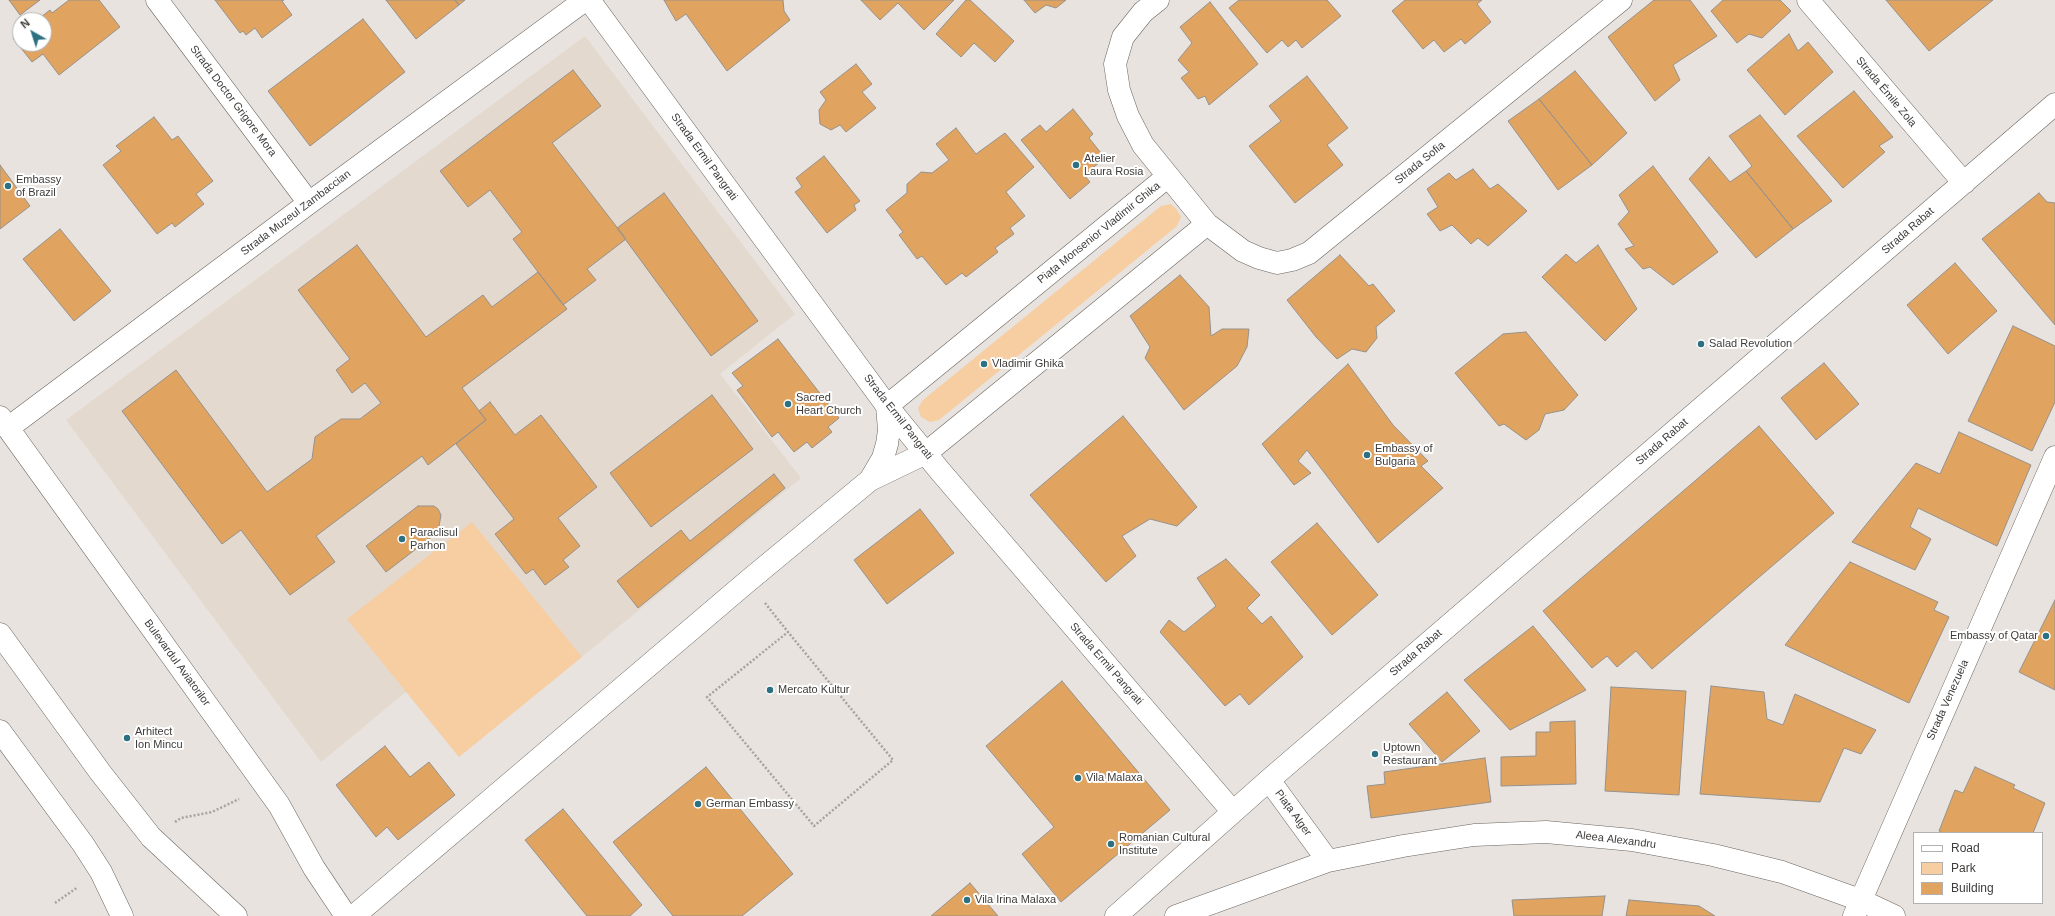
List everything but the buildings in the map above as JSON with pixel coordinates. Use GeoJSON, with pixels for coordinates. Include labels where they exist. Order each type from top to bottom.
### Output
{"type":"FeatureCollection","features":[{"type":"Feature","properties":{"kind":"street","name":"Strada Doctor Grigore Mora"},"geometry":{"type":"LineString","coordinates":[[157,0],[309,203]]}},
{"type":"Feature","properties":{"kind":"street","name":"Strada Muzeul Zambaccian"},"geometry":{"type":"LineString","coordinates":[[4,422],[309,203],[585,0]]}},
{"type":"Feature","properties":{"kind":"street","name":"Strada Ermil Pangrati"},"geometry":{"type":"LineString","coordinates":[[590,0],[888,406],[926,453],[1233,812]]}},
{"type":"Feature","properties":{"kind":"street"},"geometry":{"type":"LineString","coordinates":[[1158,0],[1142,12],[1123,37],[1116,64],[1119,90],[1128,116],[1143,145],[1168,177]]}},
{"type":"Feature","properties":{"kind":"street","name":"Strada Sofia"},"geometry":{"type":"LineString","coordinates":[[1207,224],[1231,243],[1259,258],[1277,263],[1292,260],[1309,253],[1621,0]]}},
{"type":"Feature","properties":{"kind":"street","name":"Strada Émile Zola"},"geometry":{"type":"LineString","coordinates":[[1808,0],[1964,183]]}},
{"type":"Feature","properties":{"kind":"street","name":"Strada Rabat"},"geometry":{"type":"LineString","coordinates":[[1269,780],[1964,183],[2052,113]]}},
{"type":"Feature","properties":{"kind":"street","name":"Piața Monsenior Vladimir Ghika"},"geometry":{"type":"LineString","coordinates":[[888,406],[1168,177],[1207,224]]}},
{"type":"Feature","properties":{"kind":"street"},"geometry":{"type":"LineString","coordinates":[[354,916],[870,480],[926,453],[1207,224]]}},
{"type":"Feature","properties":{"kind":"street"},"geometry":{"type":"LineString","coordinates":[[870,480],[883,458],[887,444],[889,430],[888,406]]}},
{"type":"Feature","properties":{"kind":"street","name":"Bulevardul Aviatorilor"},"geometry":{"type":"LineString","coordinates":[[4,422],[279,805],[326,887],[346,916]]}},
{"type":"Feature","properties":{"kind":"street","name":"Strada Venezuela"},"geometry":{"type":"LineString","coordinates":[[1857,908],[2055,457]]}},
{"type":"Feature","properties":{"kind":"street"},"geometry":{"type":"LineString","coordinates":[[0,634],[100,772],[151,837],[236,916]]}},
{"type":"Feature","properties":{"kind":"street"},"geometry":{"type":"LineString","coordinates":[[0,731],[83,844],[109,888],[122,916]]}},
{"type":"Feature","properties":{"kind":"street","name":"Piața Alger"},"geometry":{"type":"LineString","coordinates":[[1116,916],[1269,780],[1328,861]]}},
{"type":"Feature","properties":{"kind":"street","name":"Aleea Alexandru"},"geometry":{"type":"LineString","coordinates":[[1328,861],[1403,846],[1474,835],[1546,832],[1632,840],[1713,855],[1782,872],[1857,908],[1894,916]]}},
{"type":"Feature","properties":{"kind":"street"},"geometry":{"type":"LineString","coordinates":[[1176,916],[1328,861]]}},
{"type":"Feature","properties":{"kind":"path"},"geometry":{"type":"LineString","coordinates":[[748,582],[893,760],[814,826],[707,698],[788,632]]}},
{"type":"Feature","properties":{"kind":"shaded area"},"geometry":{"type":"Polygon","coordinates":[[[585,36],[795,314],[720,374],[801,478],[459,757],[406,692],[321,762],[66,420],[585,36]]]}},
{"type":"Feature","properties":{"kind":"green space"},"geometry":{"type":"Polygon","coordinates":[[[1171,204],[1181,217],[1177,226],[939,420],[930,422],[921,417],[918,408],[923,400],[1161,206],[1171,204]]]}},
{"type":"Feature","properties":{"kind":"green space"},"geometry":{"type":"Polygon","coordinates":[[[472,522],[582,657],[459,757],[347,619],[472,522]]]}},
{"type":"Feature","properties":{"kind":"place","name":"Atelier Laura Rosia"},"geometry":{"type":"Point","coordinates":[1076,165]}},
{"type":"Feature","properties":{"kind":"place","name":"Embassy of Brazil"},"geometry":{"type":"Point","coordinates":[8,186]}},
{"type":"Feature","properties":{"kind":"place","name":"Salad Revolution"},"geometry":{"type":"Point","coordinates":[1701,344]}},
{"type":"Feature","properties":{"kind":"place","name":"Vladimir Ghika"},"geometry":{"type":"Point","coordinates":[984,364]}},
{"type":"Feature","properties":{"kind":"place","name":"Sacred Heart Church"},"geometry":{"type":"Point","coordinates":[788,404]}},
{"type":"Feature","properties":{"kind":"place","name":"Embassy of Bulgaria"},"geometry":{"type":"Point","coordinates":[1367,455]}},
{"type":"Feature","properties":{"kind":"place","name":"Paraclisul Parhon"},"geometry":{"type":"Point","coordinates":[402,539]}},
{"type":"Feature","properties":{"kind":"place","name":"Embassy of Qatar"},"geometry":{"type":"Point","coordinates":[2046,636]}},
{"type":"Feature","properties":{"kind":"place","name":"Mercato Kultur"},"geometry":{"type":"Point","coordinates":[770,690]}},
{"type":"Feature","properties":{"kind":"place","name":"Arhitect Ion Mincu"},"geometry":{"type":"Point","coordinates":[127,738]}},
{"type":"Feature","properties":{"kind":"place","name":"Uptown Restaurant"},"geometry":{"type":"Point","coordinates":[1375,754]}},
{"type":"Feature","properties":{"kind":"place","name":"Vila Malaxa"},"geometry":{"type":"Point","coordinates":[1078,778]}},
{"type":"Feature","properties":{"kind":"place","name":"German Embassy"},"geometry":{"type":"Point","coordinates":[698,804]}},
{"type":"Feature","properties":{"kind":"place","name":"Romanian Cultural Institute"},"geometry":{"type":"Point","coordinates":[1111,844]}},
{"type":"Feature","properties":{"kind":"place","name":"Vila Irina Malaxa"},"geometry":{"type":"Point","coordinates":[967,900]}}]}
